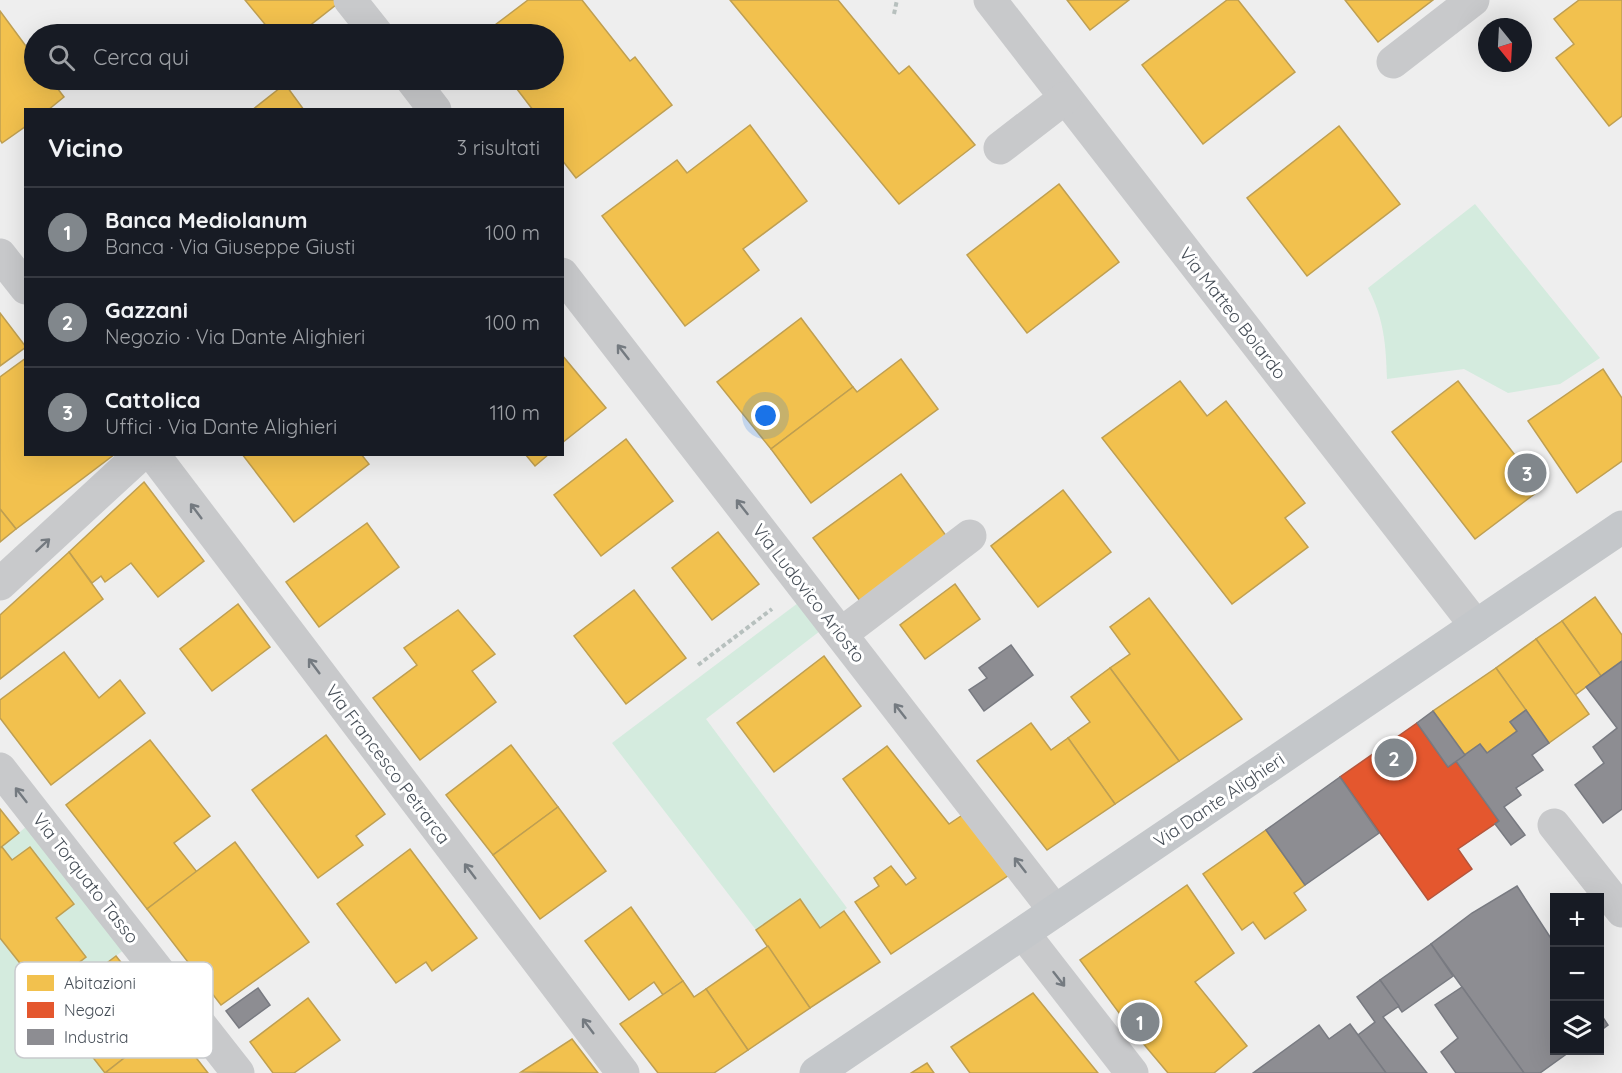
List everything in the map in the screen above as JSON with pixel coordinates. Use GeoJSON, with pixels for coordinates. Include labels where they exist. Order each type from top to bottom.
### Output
{"type":"FeatureCollection","features":[{"type":"Feature","properties":{"kind":"main road","name":"Via Dante Alighieri"},"geometry":{"type":"LineString","coordinates":[[816,1073],[1622,527]]}},
{"type":"Feature","properties":{"kind":"street"},"geometry":{"type":"LineString","coordinates":[[350,0],[369,24]]}},
{"type":"Feature","properties":{"kind":"street","name":"Via Matteo Boiardo"},"geometry":{"type":"LineString","coordinates":[[990,0],[1476,626]]}},
{"type":"Feature","properties":{"kind":"street"},"geometry":{"type":"LineString","coordinates":[[1393,62],[1473,0]]}},
{"type":"Feature","properties":{"kind":"street"},"geometry":{"type":"LineString","coordinates":[[420,90],[433,108]]}},
{"type":"Feature","properties":{"kind":"street"},"geometry":{"type":"LineString","coordinates":[[999,148],[1065,98]]}},
{"type":"Feature","properties":{"kind":"street"},"geometry":{"type":"LineString","coordinates":[[0,255],[24,285]]}},
{"type":"Feature","properties":{"kind":"street","name":"Via Ludovico Ariosto"},"geometry":{"type":"LineString","coordinates":[[564,277],[1055,911]]}},
{"type":"Feature","properties":{"kind":"street"},"geometry":{"type":"LineString","coordinates":[[0,585],[139,456]]}},
{"type":"Feature","properties":{"kind":"street","name":"Via Francesco Petrarca"},"geometry":{"type":"LineString","coordinates":[[155,456],[624,1073]]}},
{"type":"Feature","properties":{"kind":"street"},"geometry":{"type":"LineString","coordinates":[[841,634],[970,536]]}},
{"type":"Feature","properties":{"kind":"street","name":"Via Torquato Tasso"},"geometry":{"type":"LineString","coordinates":[[0,769],[151,962]]}},
{"type":"Feature","properties":{"kind":"street"},"geometry":{"type":"LineString","coordinates":[[1554,825],[1622,911]]}},
{"type":"Feature","properties":{"kind":"street"},"geometry":{"type":"LineString","coordinates":[[1023,933],[1132,1073]]}},
{"type":"Feature","properties":{"kind":"street","name":"Via Torquato Tasso"},"geometry":{"type":"LineString","coordinates":[[213,1041],[238,1073]]}},
{"type":"Feature","properties":{"kind":"path"},"geometry":{"type":"LineString","coordinates":[[894,14],[897,0]]}},
{"type":"Feature","properties":{"kind":"path"},"geometry":{"type":"LineString","coordinates":[[698,665],[804,585]]}},
{"type":"Feature","properties":{"kind":"green space"},"geometry":{"type":"Polygon","coordinates":[[[1475,204],[1600,358],[1560,384],[1508,393],[1464,369],[1387,379],[1383,332],[1378,310],[1368,288],[1475,204]]]}},
{"type":"Feature","properties":{"kind":"green space"},"geometry":{"type":"Polygon","coordinates":[[[798,603],[820,631],[706,719],[847,908],[820,928],[799,899],[756,930],[612,743],[798,603]]]}},
{"type":"Feature","properties":{"kind":"green space"},"geometry":{"type":"Polygon","coordinates":[[[27,826],[125,949],[108,962],[79,962],[85,957],[56,918],[74,903],[30,847],[12,860],[2,847],[27,826]]]}},
{"type":"Feature","properties":{"kind":"green space"},"geometry":{"type":"Polygon","coordinates":[[[0,938],[19,962],[15,962],[15,1058],[93,1058],[105,1073],[0,1073],[0,938]]]}},
{"type":"Feature","properties":{"kind":"building: Abitazioni"},"geometry":{"type":"Polygon","coordinates":[[[245,0],[334,0],[337,4],[312,24],[265,24],[245,0]]]}},
{"type":"Feature","properties":{"kind":"building: Abitazioni"},"geometry":{"type":"Polygon","coordinates":[[[528,0],[582,0],[630,61],[635,57],[672,105],[576,178],[564,163],[564,108],[531,108],[518,90],[564,90],[564,24],[496,24],[528,0]]]}},
{"type":"Feature","properties":{"kind":"building: Abitazioni"},"geometry":{"type":"Polygon","coordinates":[[[730,0],[838,0],[899,74],[909,66],[975,145],[899,204],[730,0]]]}},
{"type":"Feature","properties":{"kind":"building: Abitazioni"},"geometry":{"type":"Polygon","coordinates":[[[1067,0],[1129,0],[1090,30],[1067,0]]]}},
{"type":"Feature","properties":{"kind":"building: Abitazioni"},"geometry":{"type":"Polygon","coordinates":[[[1227,0],[1238,0],[1295,72],[1203,144],[1142,65],[1227,0]]]}},
{"type":"Feature","properties":{"kind":"building: Abitazioni"},"geometry":{"type":"Polygon","coordinates":[[[1345,0],[1433,0],[1378,42],[1345,0]]]}},
{"type":"Feature","properties":{"kind":"building: Abitazioni"},"geometry":{"type":"Polygon","coordinates":[[[1579,0],[1622,0],[1622,116],[1609,126],[1556,58],[1574,44],[1554,19],[1579,0]]]}},
{"type":"Feature","properties":{"kind":"building: Abitazioni"},"geometry":{"type":"Polygon","coordinates":[[[0,11],[24,43],[24,90],[59,90],[64,97],[50,108],[24,108],[24,127],[2,143],[0,140],[0,11]]]}},
{"type":"Feature","properties":{"kind":"building: Abitazioni"},"geometry":{"type":"Polygon","coordinates":[[[277,90],[289,90],[303,108],[255,108],[277,90]]]}},
{"type":"Feature","properties":{"kind":"building: Abitazioni"},"geometry":{"type":"Polygon","coordinates":[[[750,125],[807,201],[743,249],[759,270],[685,326],[602,216],[677,160],[687,173],[750,125]]]}},
{"type":"Feature","properties":{"kind":"building: Abitazioni"},"geometry":{"type":"Polygon","coordinates":[[[1339,126],[1400,204],[1307,276],[1247,198],[1339,126]]]}},
{"type":"Feature","properties":{"kind":"building: Abitazioni"},"geometry":{"type":"Polygon","coordinates":[[[1059,184],[1119,262],[1027,333],[967,255],[1059,184]]]}},
{"type":"Feature","properties":{"kind":"building: Abitazioni"},"geometry":{"type":"Polygon","coordinates":[[[0,313],[24,344],[24,348],[0,366],[0,313]]]}},
{"type":"Feature","properties":{"kind":"building: Abitazioni"},"geometry":{"type":"Polygon","coordinates":[[[801,318],[853,387],[771,449],[717,382],[801,318]]]}},
{"type":"Feature","properties":{"kind":"building: Abitazioni"},"geometry":{"type":"Polygon","coordinates":[[[564,357],[606,408],[564,441],[564,357]]]}},
{"type":"Feature","properties":{"kind":"building: Abitazioni"},"geometry":{"type":"Polygon","coordinates":[[[24,359],[24,456],[112,456],[16,529],[0,509],[0,377],[24,359]]]}},
{"type":"Feature","properties":{"kind":"building: Abitazioni"},"geometry":{"type":"Polygon","coordinates":[[[901,359],[938,409],[811,503],[771,449],[853,387],[857,392],[901,359]]]}},
{"type":"Feature","properties":{"kind":"building: Abitazioni"},"geometry":{"type":"Polygon","coordinates":[[[1603,369],[1622,398],[1622,461],[1577,493],[1528,421],[1603,369]]]}},
{"type":"Feature","properties":{"kind":"building: Abitazioni"},"geometry":{"type":"Polygon","coordinates":[[[1180,381],[1207,416],[1226,401],[1305,503],[1285,518],[1308,547],[1232,604],[1102,438],[1180,381]]]}},
{"type":"Feature","properties":{"kind":"building: Abitazioni"},"geometry":{"type":"Polygon","coordinates":[[[1458,381],[1541,489],[1475,539],[1392,432],[1458,381]]]}},
{"type":"Feature","properties":{"kind":"building: Abitazioni"},"geometry":{"type":"Polygon","coordinates":[[[626,439],[673,501],[601,556],[554,495],[626,439]]]}},
{"type":"Feature","properties":{"kind":"building: Abitazioni"},"geometry":{"type":"Polygon","coordinates":[[[244,456],[363,456],[369,464],[294,522],[244,456]]]}},
{"type":"Feature","properties":{"kind":"building: Abitazioni"},"geometry":{"type":"Polygon","coordinates":[[[527,456],[547,456],[535,466],[527,456]]]}},
{"type":"Feature","properties":{"kind":"building: Abitazioni"},"geometry":{"type":"Polygon","coordinates":[[[901,474],[947,537],[860,601],[813,538],[901,474]]]}},
{"type":"Feature","properties":{"kind":"building: Abitazioni"},"geometry":{"type":"Polygon","coordinates":[[[144,482],[204,561],[158,597],[131,563],[105,582],[101,576],[92,583],[69,552],[144,482]]]}},
{"type":"Feature","properties":{"kind":"building: Abitazioni"},"geometry":{"type":"Polygon","coordinates":[[[1063,490],[1111,552],[1038,607],[991,546],[1063,490]]]}},
{"type":"Feature","properties":{"kind":"building: Abitazioni"},"geometry":{"type":"Polygon","coordinates":[[[0,509],[16,529],[0,542],[0,509]]]}},
{"type":"Feature","properties":{"kind":"building: Abitazioni"},"geometry":{"type":"Polygon","coordinates":[[[367,523],[399,567],[319,627],[286,582],[367,523]]]}},
{"type":"Feature","properties":{"kind":"building: Abitazioni"},"geometry":{"type":"Polygon","coordinates":[[[718,532],[759,584],[712,620],[672,568],[718,532]]]}},
{"type":"Feature","properties":{"kind":"building: Abitazioni"},"geometry":{"type":"Polygon","coordinates":[[[69,552],[103,599],[0,679],[0,615],[69,552]]]}},
{"type":"Feature","properties":{"kind":"building: Abitazioni"},"geometry":{"type":"Polygon","coordinates":[[[955,584],[980,619],[925,659],[900,625],[955,584]]]}},
{"type":"Feature","properties":{"kind":"building: Abitazioni"},"geometry":{"type":"Polygon","coordinates":[[[634,590],[686,658],[626,704],[574,636],[634,590]]]}},
{"type":"Feature","properties":{"kind":"building: Abitazioni"},"geometry":{"type":"Polygon","coordinates":[[[1595,597],[1622,635],[1622,661],[1601,676],[1562,621],[1595,597]]]}},
{"type":"Feature","properties":{"kind":"building: Abitazioni"},"geometry":{"type":"Polygon","coordinates":[[[1149,598],[1242,719],[1179,761],[1110,668],[1130,654],[1110,627],[1149,598]]]}},
{"type":"Feature","properties":{"kind":"building: Abitazioni"},"geometry":{"type":"Polygon","coordinates":[[[238,604],[270,647],[212,691],[180,649],[238,604]]]}},
{"type":"Feature","properties":{"kind":"building: Abitazioni"},"geometry":{"type":"Polygon","coordinates":[[[458,610],[495,654],[472,671],[496,702],[420,760],[373,698],[417,665],[404,648],[458,610]]]}},
{"type":"Feature","properties":{"kind":"building: Abitazioni"},"geometry":{"type":"Polygon","coordinates":[[[1562,621],[1601,676],[1575,695],[1536,639],[1562,621]]]}},
{"type":"Feature","properties":{"kind":"building: Abitazioni"},"geometry":{"type":"Polygon","coordinates":[[[1536,639],[1589,714],[1549,743],[1496,668],[1536,639]]]}},
{"type":"Feature","properties":{"kind":"building: Abitazioni"},"geometry":{"type":"Polygon","coordinates":[[[64,652],[99,698],[120,680],[145,713],[51,785],[0,718],[0,700],[64,652]]]}},
{"type":"Feature","properties":{"kind":"building: Abitazioni"},"geometry":{"type":"Polygon","coordinates":[[[824,656],[861,706],[774,772],[737,723],[824,656]]]}},
{"type":"Feature","properties":{"kind":"building: Abitazioni"},"geometry":{"type":"Polygon","coordinates":[[[1110,668],[1179,761],[1115,804],[1068,738],[1090,722],[1071,697],[1110,668]]]}},
{"type":"Feature","properties":{"kind":"building: Abitazioni"},"geometry":{"type":"Polygon","coordinates":[[[1496,668],[1526,710],[1510,722],[1517,731],[1487,753],[1480,744],[1465,755],[1433,711],[1496,668]]]}},
{"type":"Feature","properties":{"kind":"building: Abitazioni"},"geometry":{"type":"Polygon","coordinates":[[[1031,723],[1051,750],[1068,738],[1115,804],[1047,850],[977,761],[1031,723]]]}},
{"type":"Feature","properties":{"kind":"building: Abitazioni"},"geometry":{"type":"Polygon","coordinates":[[[326,735],[385,814],[356,836],[363,845],[318,878],[252,790],[326,735]]]}},
{"type":"Feature","properties":{"kind":"building: Abitazioni"},"geometry":{"type":"Polygon","coordinates":[[[150,740],[210,816],[174,843],[197,872],[147,909],[66,805],[150,740]]]}},
{"type":"Feature","properties":{"kind":"building: Abitazioni"},"geometry":{"type":"Polygon","coordinates":[[[511,745],[558,807],[493,855],[446,795],[511,745]]]}},
{"type":"Feature","properties":{"kind":"building: Abitazioni"},"geometry":{"type":"Polygon","coordinates":[[[887,746],[949,824],[964,814],[1009,875],[891,954],[855,902],[879,886],[874,878],[891,866],[906,885],[916,878],[843,779],[887,746]]]}},
{"type":"Feature","properties":{"kind":"building: Abitazioni"},"geometry":{"type":"Polygon","coordinates":[[[558,807],[606,871],[540,919],[493,855],[558,807]]]}},
{"type":"Feature","properties":{"kind":"building: Abitazioni"},"geometry":{"type":"Polygon","coordinates":[[[0,809],[19,833],[0,848],[0,809]]]}},
{"type":"Feature","properties":{"kind":"building: Abitazioni"},"geometry":{"type":"Polygon","coordinates":[[[1266,830],[1305,885],[1294,893],[1306,910],[1265,939],[1253,922],[1242,930],[1203,874],[1266,830]]]}},
{"type":"Feature","properties":{"kind":"building: Abitazioni"},"geometry":{"type":"Polygon","coordinates":[[[235,842],[309,942],[221,1005],[213,995],[213,962],[188,962],[147,909],[235,842]]]}},
{"type":"Feature","properties":{"kind":"building: Abitazioni"},"geometry":{"type":"Polygon","coordinates":[[[2,847],[12,860],[30,847],[74,904],[56,918],[86,957],[80,962],[19,962],[0,938],[0,848],[2,847]]]}},
{"type":"Feature","properties":{"kind":"building: Abitazioni"},"geometry":{"type":"Polygon","coordinates":[[[410,849],[477,938],[432,971],[426,962],[396,983],[337,904],[410,849]]]}},
{"type":"Feature","properties":{"kind":"building: Abitazioni"},"geometry":{"type":"Polygon","coordinates":[[[1187,885],[1234,953],[1195,982],[1247,1046],[1214,1073],[1168,1073],[1131,1029],[1080,960],[1187,885]]]}},
{"type":"Feature","properties":{"kind":"building: Abitazioni"},"geometry":{"type":"Polygon","coordinates":[[[800,899],[820,928],[844,911],[880,962],[810,1008],[756,930],[800,899]]]}},
{"type":"Feature","properties":{"kind":"building: Abitazioni"},"geometry":{"type":"Polygon","coordinates":[[[631,907],[683,981],[663,995],[654,982],[629,1000],[585,941],[631,907]]]}},
{"type":"Feature","properties":{"kind":"building: Abitazioni"},"geometry":{"type":"Polygon","coordinates":[[[768,946],[810,1008],[748,1050],[706,989],[768,946]]]}},
{"type":"Feature","properties":{"kind":"building: Abitazioni"},"geometry":{"type":"Polygon","coordinates":[[[116,956],[121,962],[108,962],[116,956]]]}},
{"type":"Feature","properties":{"kind":"building: Abitazioni"},"geometry":{"type":"Polygon","coordinates":[[[683,981],[694,997],[706,989],[748,1050],[714,1073],[658,1073],[620,1024],[683,981]]]}},
{"type":"Feature","properties":{"kind":"building: Abitazioni"},"geometry":{"type":"Polygon","coordinates":[[[1033,993],[1098,1073],[970,1073],[951,1047],[1033,993]]]}},
{"type":"Feature","properties":{"kind":"building: Abitazioni"},"geometry":{"type":"Polygon","coordinates":[[[308,998],[340,1040],[294,1073],[273,1073],[250,1042],[308,998]]]}},
{"type":"Feature","properties":{"kind":"building: Abitazioni"},"geometry":{"type":"Polygon","coordinates":[[[572,1039],[598,1073],[521,1072],[572,1039]]]}},
{"type":"Feature","properties":{"kind":"building: Abitazioni"},"geometry":{"type":"Polygon","coordinates":[[[93,1058],[124,1058],[105,1073],[93,1058]]]}},
{"type":"Feature","properties":{"kind":"building: Abitazioni"},"geometry":{"type":"Polygon","coordinates":[[[124,1058],[196,1058],[208,1073],[105,1073],[124,1058]]]}},
{"type":"Feature","properties":{"kind":"building: Abitazioni"},"geometry":{"type":"Polygon","coordinates":[[[927,1063],[934,1073],[911,1073],[927,1063]]]}},
{"type":"Feature","properties":{"kind":"building: Negozi"},"geometry":{"type":"Polygon","coordinates":[[[1417,723],[1448,767],[1456,761],[1499,821],[1458,849],[1472,869],[1428,900],[1340,777],[1417,723]]]}},
{"type":"Feature","properties":{"kind":"building: Industria"},"geometry":{"type":"Polygon","coordinates":[[[1011,645],[1033,675],[984,711],[969,690],[987,678],[979,668],[1011,645]]]}},
{"type":"Feature","properties":{"kind":"building: Industria"},"geometry":{"type":"Polygon","coordinates":[[[1622,661],[1622,809],[1603,823],[1575,785],[1604,763],[1593,747],[1617,728],[1586,687],[1622,661]]]}},
{"type":"Feature","properties":{"kind":"building: Industria"},"geometry":{"type":"Polygon","coordinates":[[[1526,710],[1549,743],[1532,755],[1543,770],[1516,788],[1521,795],[1504,807],[1525,835],[1511,845],[1495,824],[1499,821],[1456,761],[1480,744],[1487,753],[1517,731],[1510,722],[1526,710]]]}},
{"type":"Feature","properties":{"kind":"building: Industria"},"geometry":{"type":"Polygon","coordinates":[[[1433,711],[1465,755],[1448,767],[1417,723],[1433,711]]]}},
{"type":"Feature","properties":{"kind":"building: Industria"},"geometry":{"type":"Polygon","coordinates":[[[1340,777],[1379,833],[1305,885],[1266,830],[1340,777]]]}},
{"type":"Feature","properties":{"kind":"building: Industria"},"geometry":{"type":"Polygon","coordinates":[[[1517,886],[1550,937],[1550,1055],[1565,1055],[1540,1073],[1524,1073],[1431,944],[1472,913],[1517,886]]]}},
{"type":"Feature","properties":{"kind":"building: Industria"},"geometry":{"type":"Polygon","coordinates":[[[1431,944],[1453,976],[1402,1012],[1380,980],[1431,944]]]}},
{"type":"Feature","properties":{"kind":"building: Industria"},"geometry":{"type":"Polygon","coordinates":[[[1380,980],[1399,1006],[1383,1017],[1427,1073],[1386,1073],[1358,1035],[1375,1022],[1357,997],[1380,980]]]}},
{"type":"Feature","properties":{"kind":"building: Industria"},"geometry":{"type":"Polygon","coordinates":[[[1462,987],[1524,1073],[1456,1073],[1441,1052],[1458,1038],[1435,1005],[1462,987]]]}},
{"type":"Feature","properties":{"kind":"building: Industria"},"geometry":{"type":"Polygon","coordinates":[[[258,988],[270,1005],[239,1028],[226,1011],[258,988]]]}},
{"type":"Feature","properties":{"kind":"building: Industria"},"geometry":{"type":"Polygon","coordinates":[[[1350,1024],[1386,1073],[1253,1073],[1319,1025],[1329,1039],[1350,1024]]]}},
{"type":"Feature","properties":{"kind":"place","name":"Cattolica"},"geometry":{"type":"Point","coordinates":[1527,473]}},
{"type":"Feature","properties":{"kind":"place","name":"Gazzani"},"geometry":{"type":"Point","coordinates":[1394,758]}},
{"type":"Feature","properties":{"kind":"place","name":"Banca Mediolanum"},"geometry":{"type":"Point","coordinates":[1140,1022]}}]}
